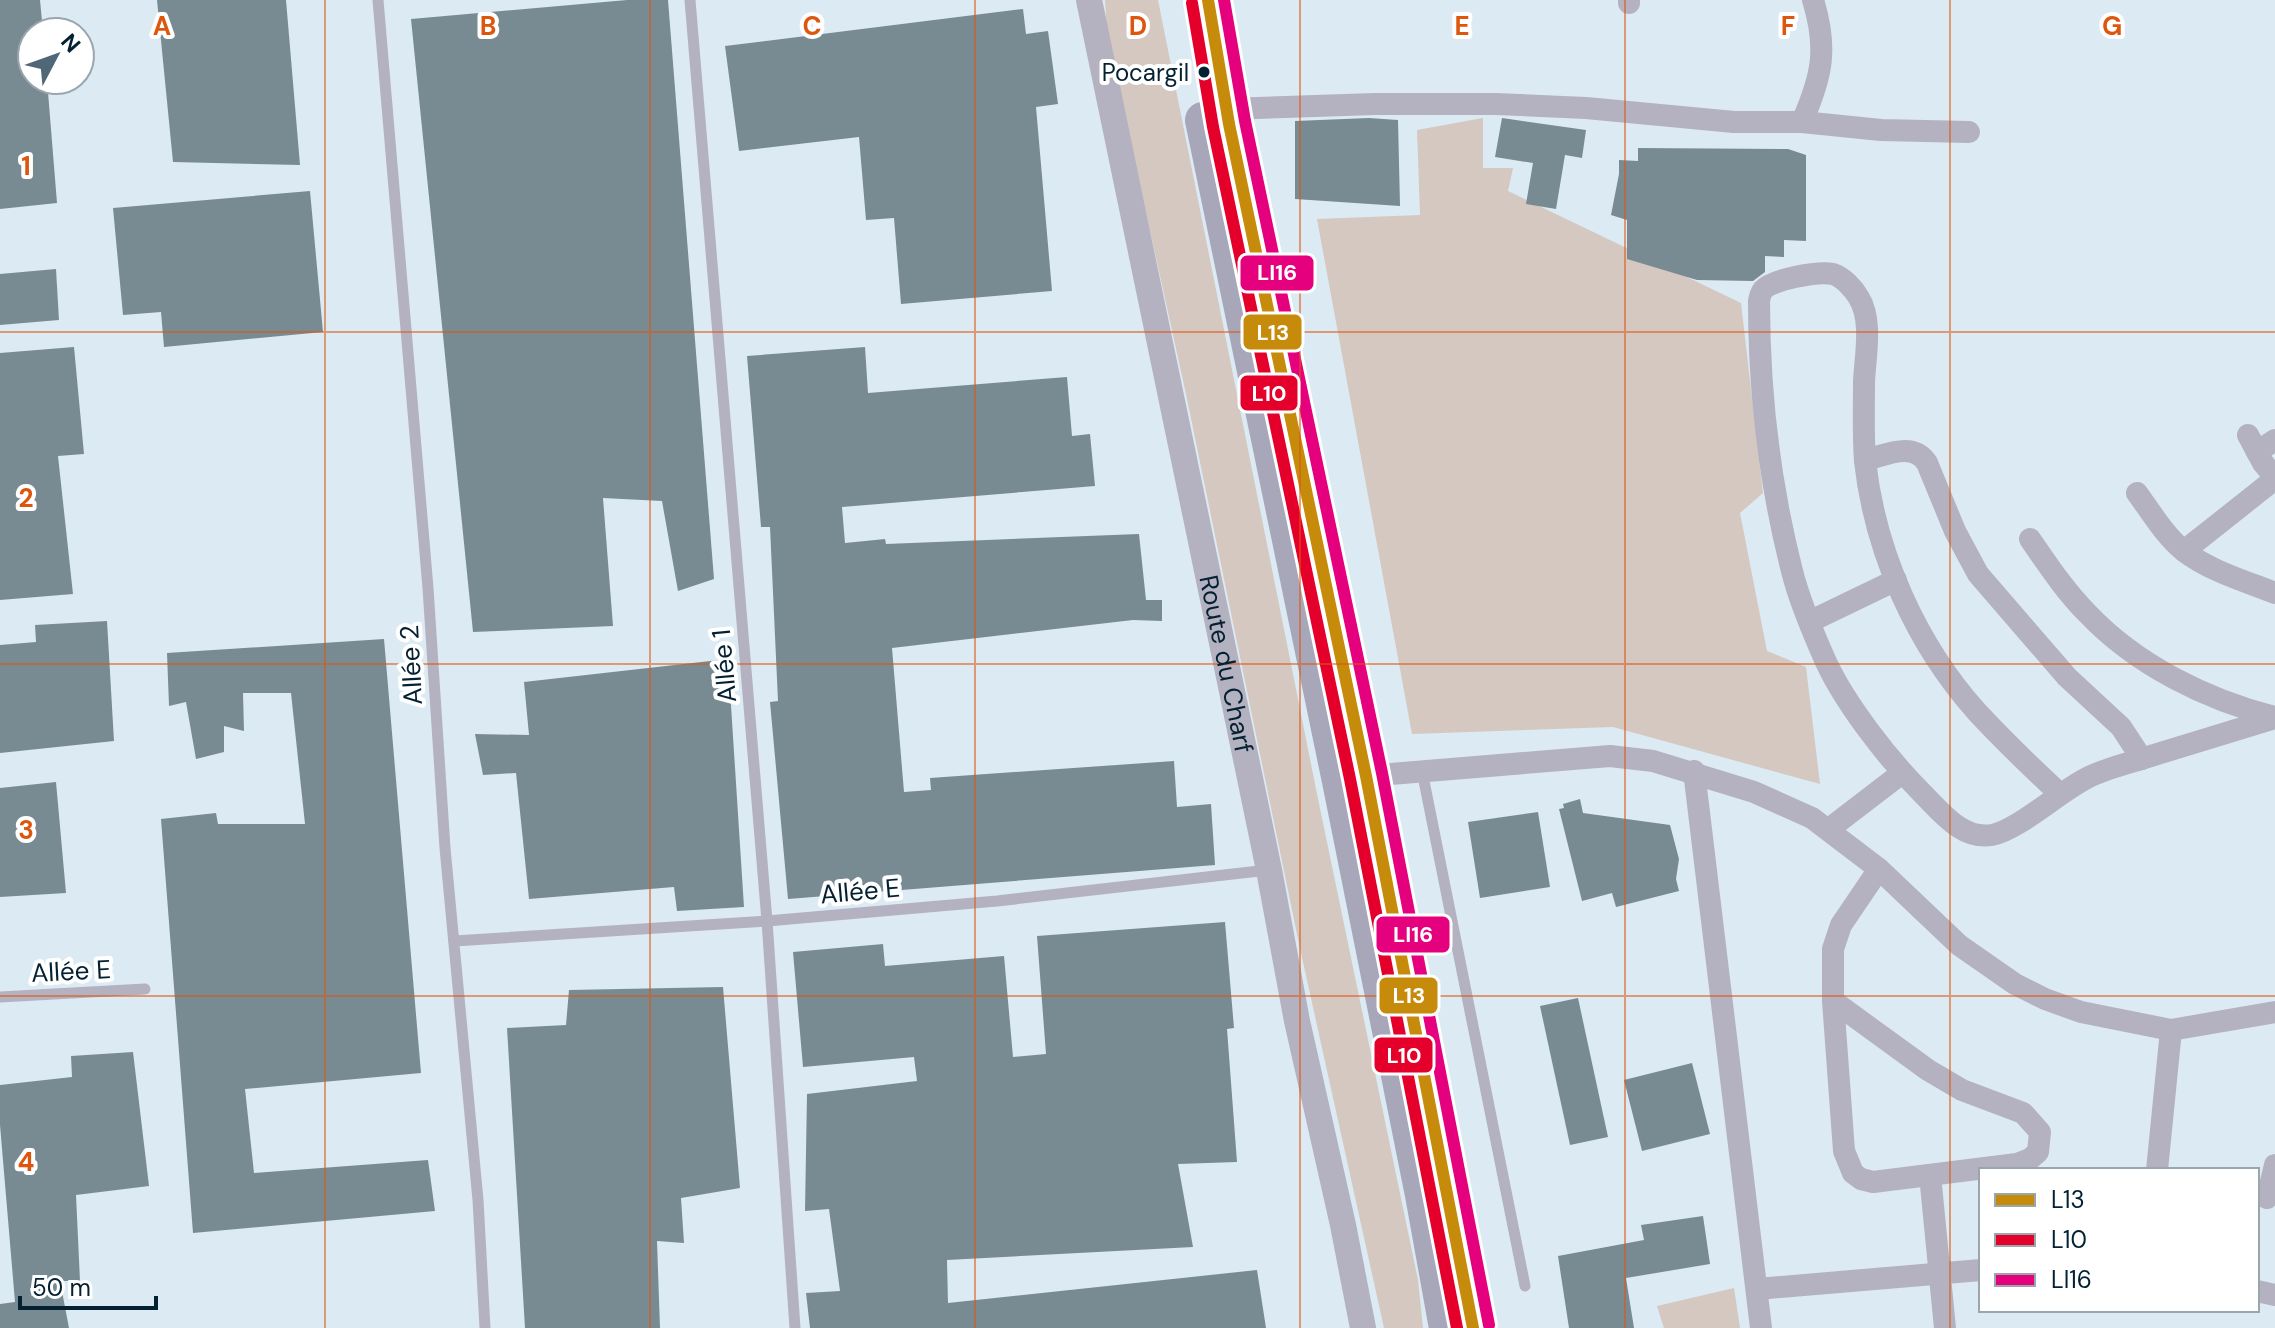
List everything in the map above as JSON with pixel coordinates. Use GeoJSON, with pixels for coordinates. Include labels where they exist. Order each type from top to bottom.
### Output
{"type":"FeatureCollection","features":[{"type":"Feature","properties":{"kind":"highway"},"geometry":{"type":"LineString","coordinates":[[1183,0],[1209,153],[1344,801],[1447,1328]]}},
{"type":"Feature","properties":{"kind":"highway"},"geometry":{"type":"LineString","coordinates":[[1208,0],[1226,109],[1366,776],[1473,1328]]}},
{"type":"Feature","properties":{"kind":"street","name":"Route du Charf"},"geometry":{"type":"LineString","coordinates":[[1089,0],[1269,870],[1297,1021],[1363,1328]]}},
{"type":"Feature","properties":{"kind":"street"},"geometry":{"type":"LineString","coordinates":[[1802,122],[1815,91],[1822,57],[1823,39],[1813,0]]}},
{"type":"Feature","properties":{"kind":"street"},"geometry":{"type":"LineString","coordinates":[[1226,109],[1496,104],[1586,108],[1734,122],[1802,122],[1881,130],[1969,132]]}},
{"type":"Feature","properties":{"kind":"street"},"geometry":{"type":"LineString","coordinates":[[2059,793],[1976,711],[1948,676],[1921,635],[1896,580],[1874,512],[1865,460],[1866,335],[1860,299],[1832,274],[1792,278],[1769,285],[1760,296],[1759,312],[1766,408],[1775,487],[1792,574],[1827,664],[1902,773],[1945,817],[1961,829],[1993,835],[2091,776],[2275,717]]}},
{"type":"Feature","properties":{"kind":"street"},"geometry":{"type":"LineString","coordinates":[[2184,551],[2275,478],[2260,442]]}},
{"type":"Feature","properties":{"kind":"street"},"geometry":{"type":"LineString","coordinates":[[1865,460],[1908,450],[1921,454],[1978,574],[2067,677],[2121,727],[2142,759]]}},
{"type":"Feature","properties":{"kind":"street"},"geometry":{"type":"LineString","coordinates":[[2137,493],[2171,540],[2184,551],[2214,568],[2275,593]]}},
{"type":"Feature","properties":{"kind":"street"},"geometry":{"type":"LineString","coordinates":[[2030,539],[2065,588],[2113,637],[2143,659],[2216,699],[2275,717]]}},
{"type":"Feature","properties":{"kind":"street"},"geometry":{"type":"LineString","coordinates":[[1811,621],[1896,580]]}},
{"type":"Feature","properties":{"kind":"street"},"geometry":{"type":"LineString","coordinates":[[1366,776],[1610,756],[1653,761],[1694,771],[1754,792],[1812,818],[1879,869],[1959,945],[2015,984],[2081,1012],[2171,1030],[2275,1012]]}},
{"type":"Feature","properties":{"kind":"street"},"geometry":{"type":"LineString","coordinates":[[1694,771],[1761,1328]]}},
{"type":"Feature","properties":{"kind":"street"},"geometry":{"type":"LineString","coordinates":[[1829,829],[1902,773]]}},
{"type":"Feature","properties":{"kind":"street"},"geometry":{"type":"LineString","coordinates":[[1879,869],[1841,925],[1833,949],[1833,1001],[1841,1116],[1848,1166],[1861,1179],[1873,1182],[1979,1169]]}},
{"type":"Feature","properties":{"kind":"street"},"geometry":{"type":"LineString","coordinates":[[1833,1001],[1928,1070],[1962,1090],[2023,1113],[2040,1132],[2038,1152],[2030,1159],[1985,1168]]}},
{"type":"Feature","properties":{"kind":"street"},"geometry":{"type":"LineString","coordinates":[[2157,1168],[2171,1030]]}},
{"type":"Feature","properties":{"kind":"street"},"geometry":{"type":"LineString","coordinates":[[2266,1198],[2275,1165]]}},
{"type":"Feature","properties":{"kind":"street"},"geometry":{"type":"LineString","coordinates":[[1930,1175],[1945,1328]]}},
{"type":"Feature","properties":{"kind":"street"},"geometry":{"type":"LineString","coordinates":[[1757,1289],[1979,1270]]}},
{"type":"Feature","properties":{"kind":"lane","name":"Allée 2"},"geometry":{"type":"LineString","coordinates":[[378,0],[428,588],[445,848],[478,1200],[485,1328]]}},
{"type":"Feature","properties":{"kind":"lane","name":"Allée 1"},"geometry":{"type":"LineString","coordinates":[[690,0],[767,921],[795,1328]]}},
{"type":"Feature","properties":{"kind":"lane"},"geometry":{"type":"LineString","coordinates":[[1422,771],[1525,1286]]}},
{"type":"Feature","properties":{"kind":"lane","name":"Allée E"},"geometry":{"type":"LineString","coordinates":[[454,941],[767,921],[997,901],[1269,870]]}},
{"type":"Feature","properties":{"kind":"lane","name":"Allée E"},"geometry":{"type":"LineString","coordinates":[[0,997],[145,989]]}},
{"type":"Feature","properties":{"kind":"shaded area"},"geometry":{"type":"Polygon","coordinates":[[[1105,0],[1158,0],[1418,1280],[1423,1328],[1384,1328],[1299,944],[1186,394],[1107,35],[1105,0]]]}},
{"type":"Feature","properties":{"kind":"shaded area"},"geometry":{"type":"Polygon","coordinates":[[[1483,118],[1483,168],[1513,168],[1508,191],[1741,303],[1763,493],[1740,513],[1767,651],[1806,667],[1820,784],[1613,727],[1412,734],[1317,219],[1420,215],[1417,130],[1483,118]]]}},
{"type":"Feature","properties":{"kind":"shaded area"},"geometry":{"type":"Polygon","coordinates":[[[1734,1288],[1740,1328],[1664,1328],[1657,1306],[1734,1288]]]}},
{"type":"Feature","properties":{"kind":"building"},"geometry":{"type":"Polygon","coordinates":[[[0,0],[40,0],[42,16],[16,16],[16,96],[48,96],[57,203],[0,209],[0,0]]]}},
{"type":"Feature","properties":{"kind":"building"},"geometry":{"type":"Polygon","coordinates":[[[157,0],[286,0],[300,165],[173,162],[157,0]]]}},
{"type":"Feature","properties":{"kind":"building"},"geometry":{"type":"Polygon","coordinates":[[[627,0],[668,0],[714,579],[678,591],[662,501],[603,498],[613,626],[473,632],[411,19],[627,0]]]}},
{"type":"Feature","properties":{"kind":"building"},"geometry":{"type":"Polygon","coordinates":[[[1023,9],[1026,34],[1048,31],[1058,104],[1036,107],[1052,291],[901,304],[894,218],[866,220],[859,137],[739,151],[725,46],[1023,9]]]}},
{"type":"Feature","properties":{"kind":"building"},"geometry":{"type":"Polygon","coordinates":[[[1502,118],[1586,130],[1582,158],[1565,155],[1556,209],[1526,204],[1533,163],[1495,157],[1502,118]]]}},
{"type":"Feature","properties":{"kind":"building"},"geometry":{"type":"Polygon","coordinates":[[[1398,120],[1400,206],[1295,199],[1295,121],[1398,120]]]}},
{"type":"Feature","properties":{"kind":"building"},"geometry":{"type":"Polygon","coordinates":[[[1638,148],[1788,149],[1806,155],[1806,241],[1784,240],[1784,257],[1765,256],[1765,272],[1753,281],[1697,280],[1627,259],[1627,220],[1611,215],[1619,160],[1638,161],[1638,148]]]}},
{"type":"Feature","properties":{"kind":"building"},"geometry":{"type":"Polygon","coordinates":[[[310,191],[323,332],[164,347],[161,312],[123,315],[113,208],[310,191]]]}},
{"type":"Feature","properties":{"kind":"building"},"geometry":{"type":"Polygon","coordinates":[[[56,269],[59,320],[0,325],[0,274],[56,269]]]}},
{"type":"Feature","properties":{"kind":"building"},"geometry":{"type":"Polygon","coordinates":[[[74,347],[84,454],[58,456],[73,594],[0,600],[0,353],[74,347]]]}},
{"type":"Feature","properties":{"kind":"building"},"geometry":{"type":"Polygon","coordinates":[[[865,347],[868,393],[1067,377],[1072,436],[1090,434],[1095,486],[842,507],[845,543],[885,539],[886,544],[1139,534],[1146,600],[1162,600],[1162,621],[1133,620],[892,648],[904,792],[931,790],[930,778],[1174,761],[1177,807],[1211,804],[1215,865],[788,899],[770,702],[778,701],[770,527],[761,527],[747,356],[865,347]]]}},
{"type":"Feature","properties":{"kind":"building"},"geometry":{"type":"Polygon","coordinates":[[[107,621],[114,741],[0,753],[0,645],[36,642],[35,625],[107,621]]]}},
{"type":"Feature","properties":{"kind":"building"},"geometry":{"type":"Polygon","coordinates":[[[384,639],[421,1073],[245,1089],[254,1173],[428,1160],[435,1211],[193,1233],[161,819],[216,813],[218,824],[305,824],[291,693],[243,693],[244,731],[224,726],[224,752],[196,759],[186,702],[169,706],[167,653],[384,639]]]}},
{"type":"Feature","properties":{"kind":"building"},"geometry":{"type":"Polygon","coordinates":[[[728,659],[744,907],[677,911],[674,887],[529,899],[516,773],[483,775],[475,734],[529,735],[524,682],[728,659]]]}},
{"type":"Feature","properties":{"kind":"building"},"geometry":{"type":"Polygon","coordinates":[[[56,782],[66,893],[0,897],[0,788],[56,782]]]}},
{"type":"Feature","properties":{"kind":"building"},"geometry":{"type":"Polygon","coordinates":[[[1580,799],[1583,813],[1670,825],[1679,859],[1676,879],[1679,891],[1616,907],[1612,893],[1582,901],[1559,809],[1564,808],[1563,804],[1580,799]]]}},
{"type":"Feature","properties":{"kind":"building"},"geometry":{"type":"Polygon","coordinates":[[[1538,812],[1550,887],[1480,898],[1468,822],[1538,812]]]}},
{"type":"Feature","properties":{"kind":"building"},"geometry":{"type":"Polygon","coordinates":[[[1225,922],[1234,1028],[1227,1029],[1237,1162],[1178,1164],[1193,1247],[947,1260],[948,1303],[1257,1270],[1266,1328],[810,1328],[806,1293],[840,1291],[829,1209],[805,1211],[807,1094],[917,1081],[914,1057],[803,1067],[793,952],[883,944],[885,966],[1004,956],[1013,1057],[1046,1054],[1037,936],[1225,922]]]}},
{"type":"Feature","properties":{"kind":"building"},"geometry":{"type":"Polygon","coordinates":[[[723,987],[740,1188],[681,1198],[684,1243],[657,1241],[660,1328],[525,1328],[507,1028],[566,1025],[569,990],[723,987]]]}},
{"type":"Feature","properties":{"kind":"building"},"geometry":{"type":"Polygon","coordinates":[[[1578,998],[1608,1137],[1570,1145],[1540,1006],[1578,998]]]}},
{"type":"Feature","properties":{"kind":"building"},"geometry":{"type":"Polygon","coordinates":[[[133,1052],[149,1186],[76,1195],[80,1281],[60,1281],[69,1328],[0,1328],[0,1304],[15,1302],[0,1125],[0,1085],[72,1077],[71,1056],[133,1052]]]}},
{"type":"Feature","properties":{"kind":"building"},"geometry":{"type":"Polygon","coordinates":[[[1692,1063],[1710,1134],[1642,1151],[1624,1080],[1692,1063]]]}},
{"type":"Feature","properties":{"kind":"building"},"geometry":{"type":"Polygon","coordinates":[[[1703,1216],[1710,1264],[1626,1278],[1634,1328],[1569,1328],[1558,1256],[1644,1240],[1641,1225],[1703,1216]]]}},
{"type":"Feature","properties":{"kind":"transit line","name":"L13"},"geometry":{"type":"LineString","coordinates":[[1208,0],[1229,124],[1366,776],[1473,1328]]}},
{"type":"Feature","properties":{"kind":"transit line","name":"LI16"},"geometry":{"type":"LineString","coordinates":[[1224,0],[1245,121],[1382,773],[1489,1325]]}},
{"type":"Feature","properties":{"kind":"transit line","name":"L10"},"geometry":{"type":"LineString","coordinates":[[1192,3],[1213,127],[1350,779],[1457,1328]]}},
{"type":"Feature","properties":{"kind":"place","name":"Pocargil"},"geometry":{"type":"Point","coordinates":[1204,72]}}]}
